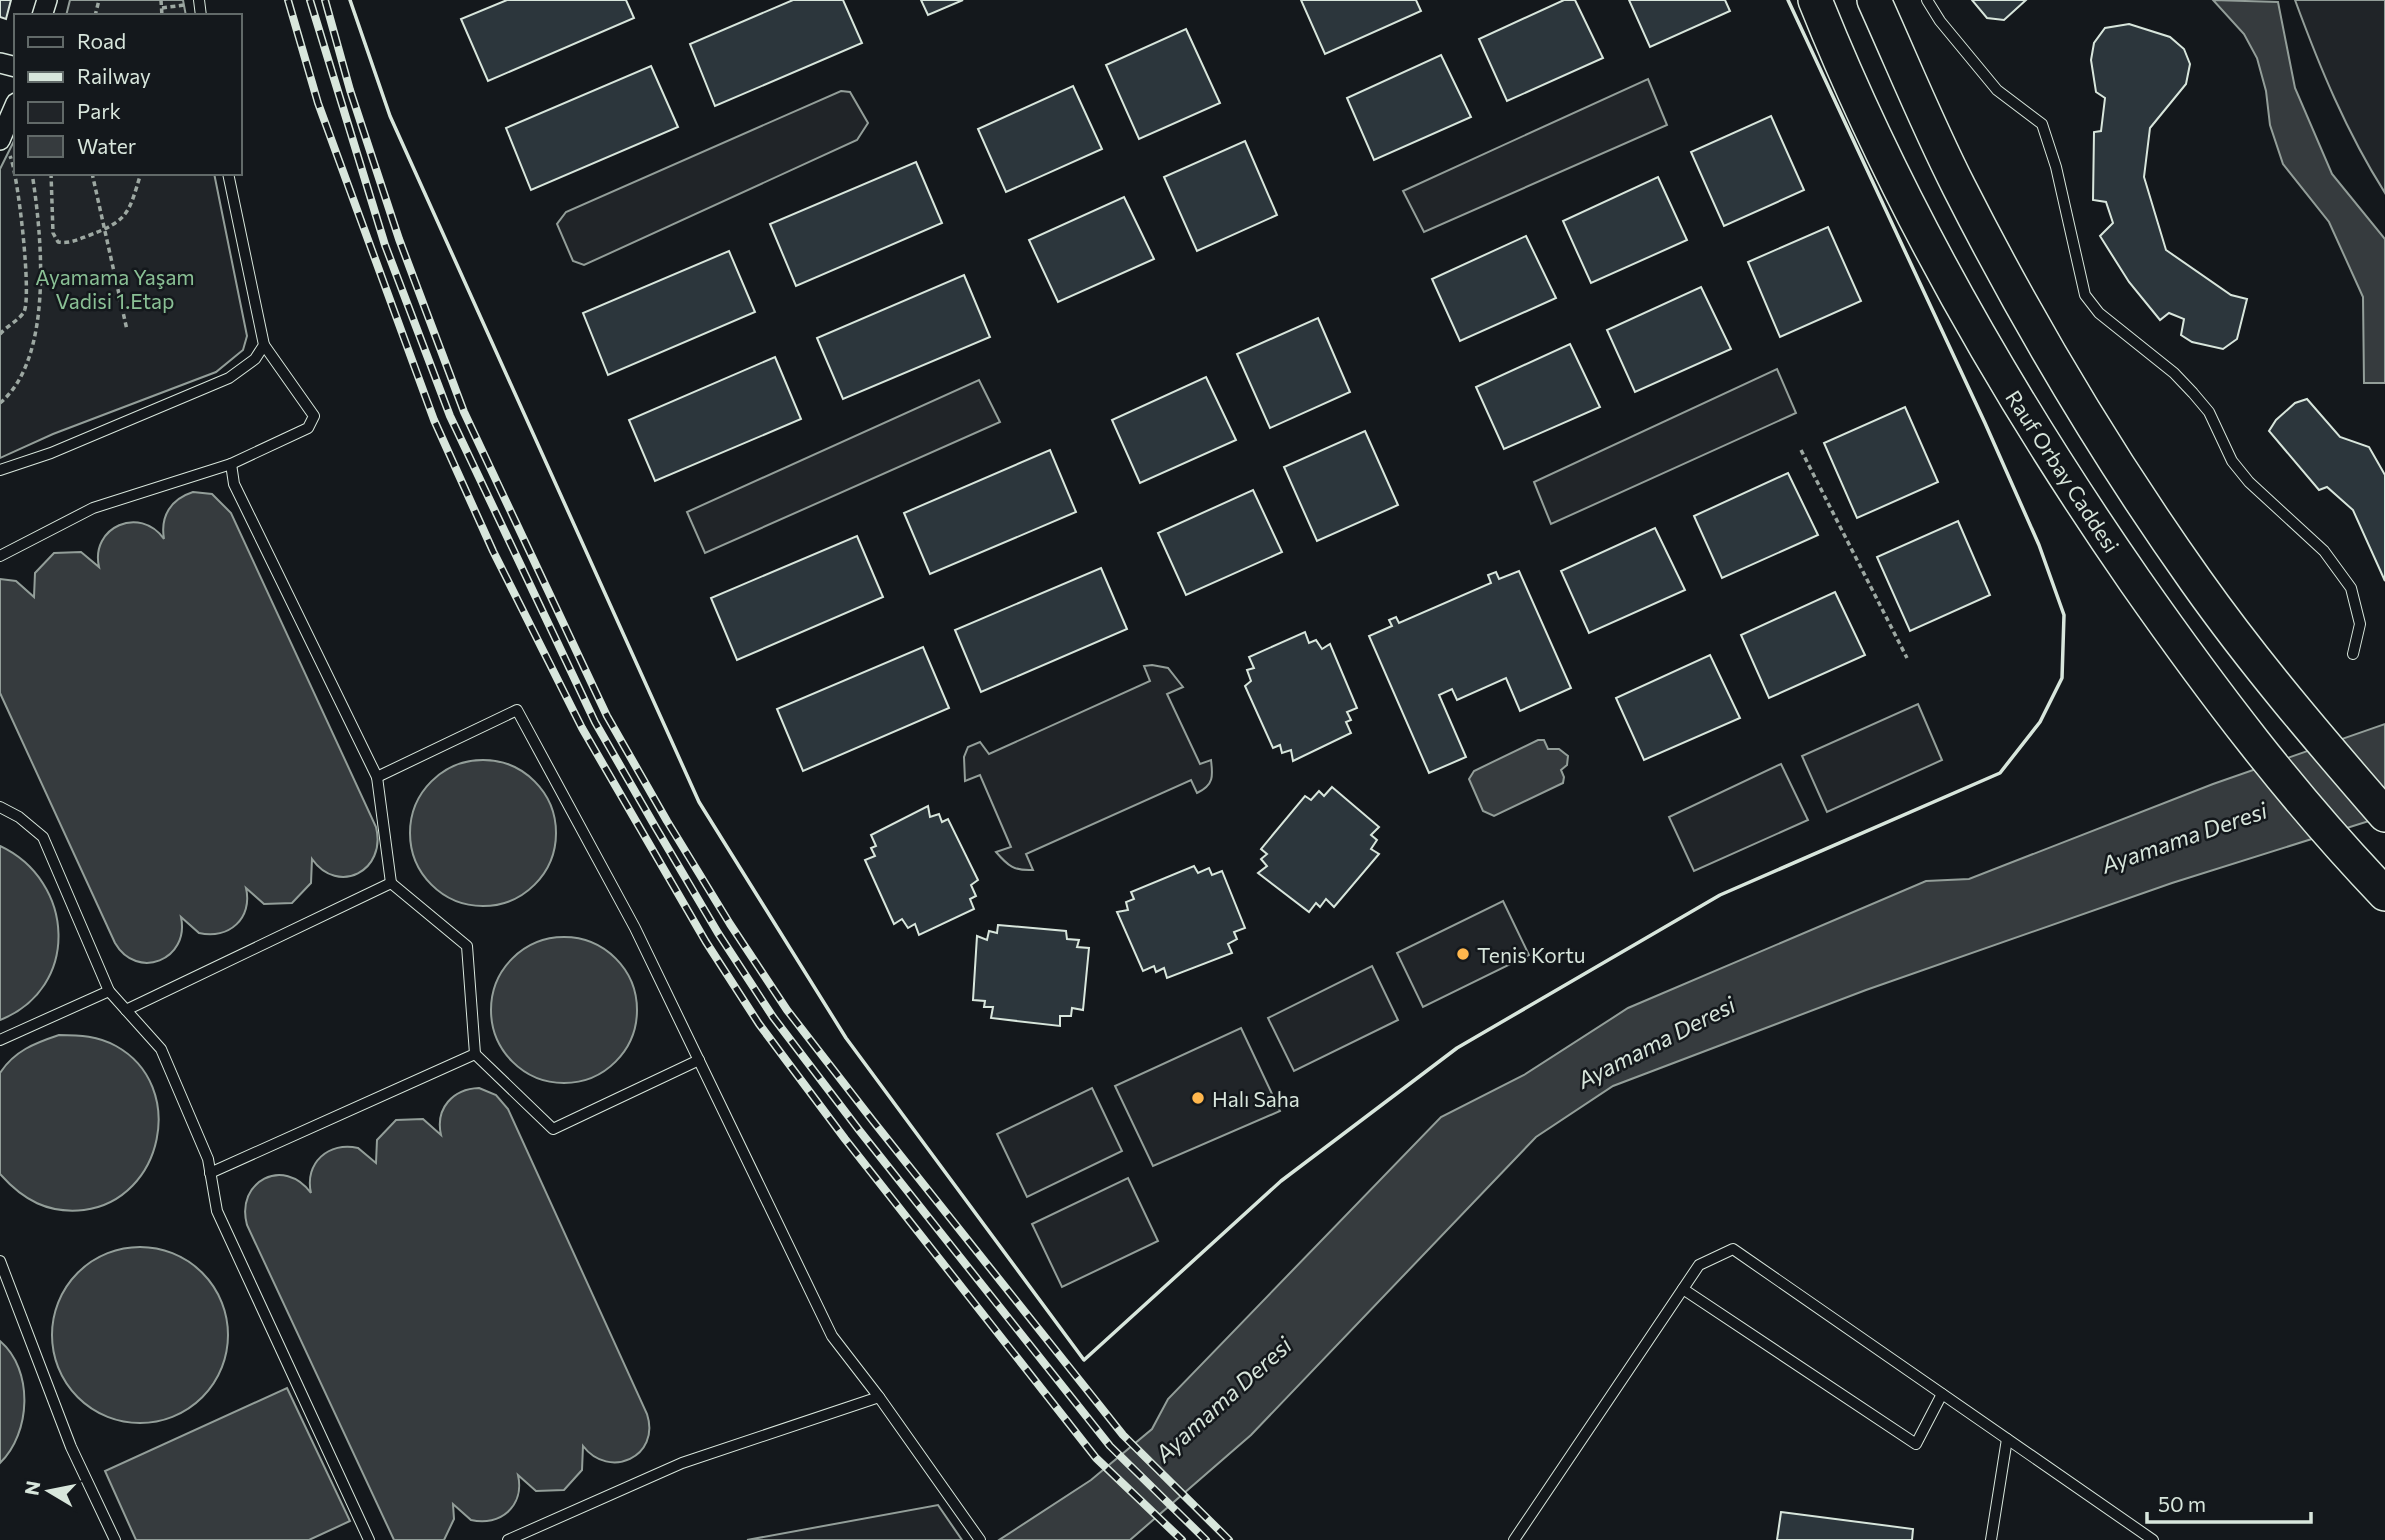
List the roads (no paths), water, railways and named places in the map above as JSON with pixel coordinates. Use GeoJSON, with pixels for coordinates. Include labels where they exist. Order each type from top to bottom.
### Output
{"type":"FeatureCollection","features":[{"type":"Feature","properties":{"kind":"highway","name":"Rauf Orbay Caddesi"},"geometry":{"type":"LineString","coordinates":[[1815,0],[1890,167],[1990,354],[2091,517],[2251,743],[2378,887]]}},
{"type":"Feature","properties":{"kind":"highway"},"geometry":{"type":"LineString","coordinates":[[1874,0],[1958,186],[2063,373],[2196,580],[2299,715],[2385,815]]}},
{"type":"Feature","properties":{"kind":"street"},"geometry":{"type":"LineString","coordinates":[[1,139],[14,108]]}},
{"type":"Feature","properties":{"kind":"lane"},"geometry":{"type":"LineString","coordinates":[[1927,0],[1940,21],[1997,90],[2042,124],[2056,167],[2085,295],[2099,313],[2174,373],[2193,393],[2209,412],[2232,461],[2249,482],[2324,551],[2351,588],[2360,624],[2353,654]]}},
{"type":"Feature","properties":{"kind":"lane"},"geometry":{"type":"LineString","coordinates":[[0,556],[93,508],[232,464],[294,437],[308,428],[314,416],[264,345],[228,175]]}},
{"type":"Feature","properties":{"kind":"lane"},"geometry":{"type":"LineString","coordinates":[[0,471],[51,453],[229,378],[255,359],[264,345]]}},
{"type":"Feature","properties":{"kind":"lane"},"geometry":{"type":"LineString","coordinates":[[232,464],[234,484],[377,777],[391,883],[467,946],[475,1054],[554,1129],[699,1060]]}},
{"type":"Feature","properties":{"kind":"lane"},"geometry":{"type":"LineString","coordinates":[[377,777],[517,710],[635,928],[832,1336],[879,1397],[980,1540]]}},
{"type":"Feature","properties":{"kind":"lane"},"geometry":{"type":"LineString","coordinates":[[0,807],[19,817],[43,837],[109,991],[161,1049],[208,1158],[216,1211],[369,1540]]}},
{"type":"Feature","properties":{"kind":"lane"},"geometry":{"type":"LineString","coordinates":[[126,1010],[391,883]]}},
{"type":"Feature","properties":{"kind":"lane"},"geometry":{"type":"LineString","coordinates":[[0,1040],[109,991]]}},
{"type":"Feature","properties":{"kind":"lane"},"geometry":{"type":"LineString","coordinates":[[210,1173],[475,1054]]}},
{"type":"Feature","properties":{"kind":"lane"},"geometry":{"type":"LineString","coordinates":[[1514,1540],[1699,1265],[1733,1249],[2153,1540]]}},
{"type":"Feature","properties":{"kind":"lane"},"geometry":{"type":"LineString","coordinates":[[0,1261],[71,1447],[115,1540]]}},
{"type":"Feature","properties":{"kind":"lane"},"geometry":{"type":"LineString","coordinates":[[1683,1289],[1916,1444],[1942,1394]]}},
{"type":"Feature","properties":{"kind":"lane"},"geometry":{"type":"LineString","coordinates":[[508,1540],[682,1463],[879,1397]]}},
{"type":"Feature","properties":{"kind":"lane"},"geometry":{"type":"LineString","coordinates":[[1991,1540],[2007,1439]]}},
{"type":"Feature","properties":{"kind":"water"},"geometry":{"type":"Polygon","coordinates":[[[2213,0],[2278,2],[2295,88],[2332,174],[2385,239],[2385,383],[2364,383],[2363,297],[2329,222],[2283,164],[2270,125],[2266,91],[2257,58],[2244,34],[2213,0]]]}},
{"type":"Feature","properties":{"kind":"water"},"geometry":{"type":"Polygon","coordinates":[[[193,492],[212,494],[231,513],[376,827],[377,843],[374,856],[367,866],[347,877],[335,876],[323,870],[312,859],[311,883],[292,903],[264,904],[246,888],[246,909],[229,930],[199,933],[181,917],[182,932],[178,945],[160,960],[148,963],[125,955],[115,943],[0,693],[0,579],[16,581],[34,597],[35,573],[54,553],[81,552],[99,567],[98,553],[102,541],[119,525],[131,522],[142,523],[154,529],[164,539],[164,523],[169,510],[179,499],[193,492]]]}},
{"type":"Feature","properties":{"kind":"water","name":"Ayamama Deresi"},"geometry":{"type":"Polygon","coordinates":[[[2385,724],[2385,816],[2172,883],[1866,990],[1613,1086],[1536,1137],[1251,1435],[1130,1540],[999,1540],[1091,1480],[1152,1429],[1168,1399],[1441,1117],[1524,1075],[1628,1008],[1926,881],[1969,879],[2213,784],[2385,724]]]}},
{"type":"Feature","properties":{"kind":"water"},"geometry":{"type":"Polygon","coordinates":[[[1538,740],[1544,740],[1548,749],[1559,749],[1568,756],[1567,765],[1561,770],[1563,783],[1494,816],[1483,811],[1469,779],[1474,771],[1538,740]]]}},
{"type":"Feature","properties":{"kind":"water"},"geometry":{"type":"Polygon","coordinates":[[[483,760],[511,766],[534,782],[550,805],[556,833],[550,861],[534,884],[511,900],[483,906],[455,900],[432,884],[416,861],[410,833],[416,805],[432,782],[455,766],[483,760]]]}},
{"type":"Feature","properties":{"kind":"water"},"geometry":{"type":"Polygon","coordinates":[[[0,846],[25,862],[43,883],[54,908],[58,934],[55,960],[45,984],[26,1005],[0,1020],[0,846]]]}},
{"type":"Feature","properties":{"kind":"water"},"geometry":{"type":"Polygon","coordinates":[[[564,937],[592,943],[615,959],[631,982],[637,1010],[631,1038],[615,1061],[592,1077],[564,1083],[536,1077],[513,1061],[497,1038],[491,1010],[497,982],[513,959],[536,943],[564,937]]]}},
{"type":"Feature","properties":{"kind":"water"},"geometry":{"type":"Polygon","coordinates":[[[59,1035],[102,1040],[116,1046],[139,1064],[152,1087],[158,1113],[157,1139],[148,1164],[132,1186],[111,1202],[84,1210],[59,1210],[37,1203],[18,1191],[0,1174],[0,1073],[18,1053],[59,1035]]]}},
{"type":"Feature","properties":{"kind":"water"},"geometry":{"type":"Polygon","coordinates":[[[479,1088],[496,1095],[508,1109],[647,1414],[647,1442],[640,1452],[630,1459],[618,1462],[594,1456],[583,1446],[582,1470],[564,1490],[536,1491],[518,1475],[518,1496],[508,1512],[500,1517],[492,1520],[471,1520],[453,1504],[454,1519],[444,1540],[394,1540],[247,1225],[245,1209],[248,1196],[255,1186],[276,1175],[288,1176],[300,1182],[311,1193],[311,1172],[315,1164],[329,1151],[337,1148],[358,1148],[376,1163],[377,1140],[396,1120],[423,1119],[441,1135],[441,1116],[448,1102],[461,1092],[479,1088]]]}},
{"type":"Feature","properties":{"kind":"water"},"geometry":{"type":"Polygon","coordinates":[[[140,1247],[174,1254],[202,1273],[221,1301],[228,1335],[221,1369],[202,1397],[174,1416],[140,1423],[106,1416],[78,1397],[59,1369],[52,1335],[59,1301],[78,1273],[106,1254],[140,1247]]]}},
{"type":"Feature","properties":{"kind":"water"},"geometry":{"type":"Polygon","coordinates":[[[0,1341],[19,1368],[24,1402],[18,1435],[0,1463],[0,1341]]]}},
{"type":"Feature","properties":{"kind":"water"},"geometry":{"type":"Polygon","coordinates":[[[287,1388],[350,1521],[309,1540],[136,1540],[105,1471],[287,1388]]]}},
{"type":"Feature","properties":{"kind":"railway"},"geometry":{"type":"LineString","coordinates":[[288,0],[318,103],[434,420],[493,551],[582,728],[706,942],[759,1024],[845,1139],[1096,1458],[1182,1540]]}},
{"type":"Feature","properties":{"kind":"railway"},"geometry":{"type":"LineString","coordinates":[[310,0],[385,245],[450,416],[595,722],[656,828],[718,933],[773,1017],[859,1130],[1110,1446],[1206,1540]]}},
{"type":"Feature","properties":{"kind":"railway"},"geometry":{"type":"LineString","coordinates":[[325,0],[350,90],[399,239],[464,412],[607,716],[667,821],[787,1010],[873,1121],[1123,1435],[1229,1540]]}},
{"type":"Feature","properties":{"kind":"place","name":"Tenis Kortu"},"geometry":{"type":"Point","coordinates":[1463,954]}},
{"type":"Feature","properties":{"kind":"place","name":"Halı Saha"},"geometry":{"type":"Point","coordinates":[1198,1098]}},
{"type":"Feature","properties":{"kind":"park label","name":"Ayamama Yaşam Vadisi 1.Etap"},"geometry":{"type":"Point","coordinates":[115,288]}}]}
